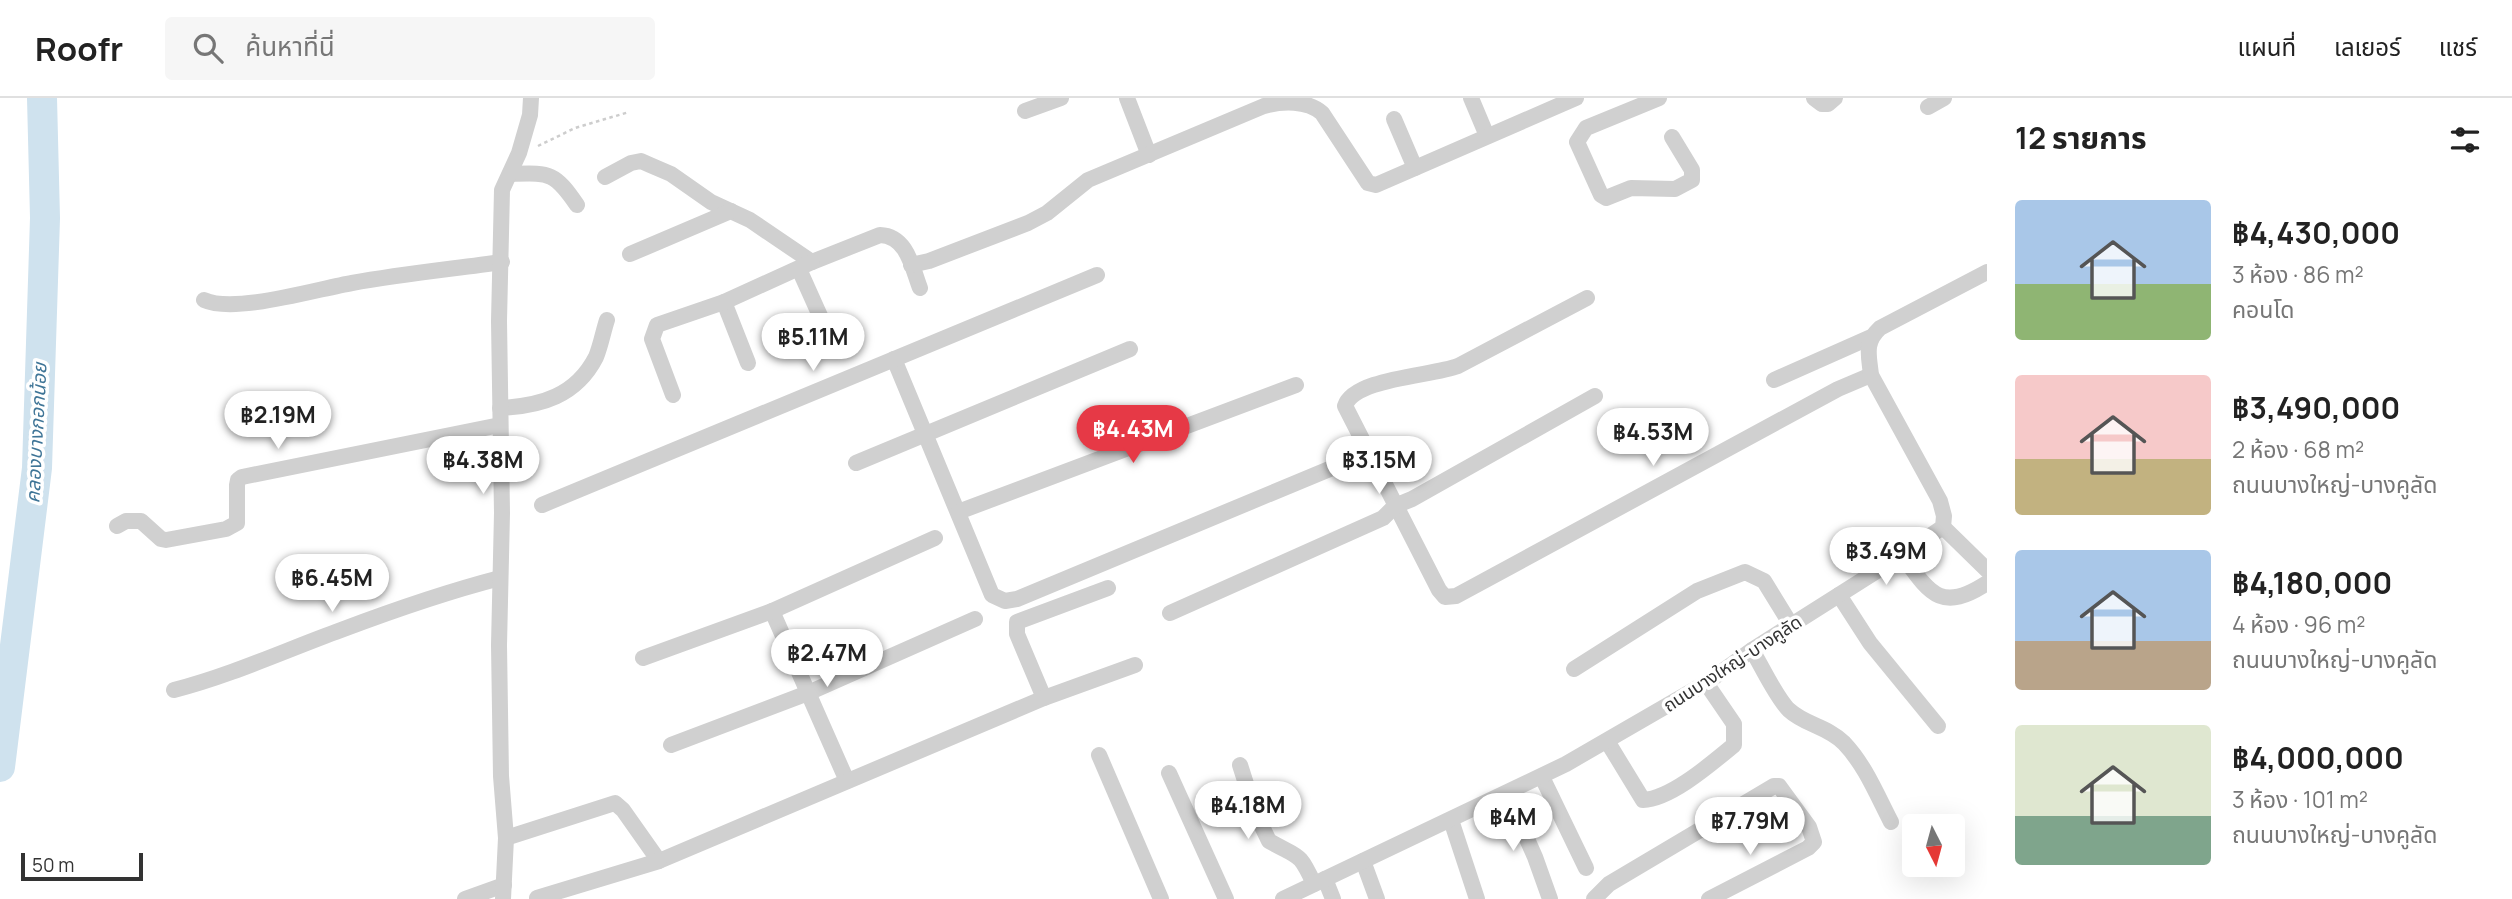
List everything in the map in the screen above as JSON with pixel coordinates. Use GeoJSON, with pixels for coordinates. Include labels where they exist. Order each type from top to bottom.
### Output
{"type":"FeatureCollection","features":[{"type":"Feature","properties":{"kind":"street"},"geometry":{"type":"LineString","coordinates":[[465,899],[503,892],[506,838],[501,776],[499,321],[502,190],[519,153],[530,115],[531,98]]}},
{"type":"Feature","properties":{"kind":"street"},"geometry":{"type":"LineString","coordinates":[[1025,111],[1061,98]]}},
{"type":"Feature","properties":{"kind":"street"},"geometry":{"type":"LineString","coordinates":[[1128,98],[1149,155]]}},
{"type":"Feature","properties":{"kind":"street"},"geometry":{"type":"LineString","coordinates":[[1471,98],[1488,136]]}},
{"type":"Feature","properties":{"kind":"street"},"geometry":{"type":"LineString","coordinates":[[1659,98],[1586,128],[1577,142],[1601,195],[1606,198],[1632,188],[1675,189],[1692,180],[1692,170],[1672,137]]}},
{"type":"Feature","properties":{"kind":"street"},"geometry":{"type":"LineString","coordinates":[[1814,98],[1822,104],[1828,104],[1835,98]]}},
{"type":"Feature","properties":{"kind":"street"},"geometry":{"type":"LineString","coordinates":[[1928,107],[1944,98]]}},
{"type":"Feature","properties":{"kind":"street"},"geometry":{"type":"LineString","coordinates":[[911,265],[929,261],[1028,223],[1047,213],[1088,180],[1263,102],[1316,107],[1371,185],[1376,185],[1565,100]]}},
{"type":"Feature","properties":{"kind":"street"},"geometry":{"type":"LineString","coordinates":[[1394,119],[1415,168]]}},
{"type":"Feature","properties":{"kind":"street"},"geometry":{"type":"LineString","coordinates":[[605,177],[631,163],[641,161],[671,174],[692,190],[779,239],[805,266],[825,327]]}},
{"type":"Feature","properties":{"kind":"street"},"geometry":{"type":"LineString","coordinates":[[510,174],[548,175],[562,182],[577,205]]}},
{"type":"Feature","properties":{"kind":"street"},"geometry":{"type":"LineString","coordinates":[[630,254],[731,211]]}},
{"type":"Feature","properties":{"kind":"street"},"geometry":{"type":"LineString","coordinates":[[673,395],[652,339],[657,325],[724,302],[880,235],[891,235],[900,241],[920,288]]}},
{"type":"Feature","properties":{"kind":"street"},"geometry":{"type":"LineString","coordinates":[[204,300],[224,305],[235,304],[354,282],[502,262]]}},
{"type":"Feature","properties":{"kind":"street"},"geometry":{"type":"LineString","coordinates":[[1774,380],[1871,337],[1880,327],[1987,272]]}},
{"type":"Feature","properties":{"kind":"street"},"geometry":{"type":"LineString","coordinates":[[542,505],[1097,275]]}},
{"type":"Feature","properties":{"kind":"street"},"geometry":{"type":"LineString","coordinates":[[1587,298],[1458,366],[1444,371],[1391,379],[1347,399],[1345,406],[1368,453],[1438,590],[1445,597],[1456,596],[1838,389],[1871,375]]}},
{"type":"Feature","properties":{"kind":"street"},"geometry":{"type":"LineString","coordinates":[[724,302],[748,363]]}},
{"type":"Feature","properties":{"kind":"street"},"geometry":{"type":"LineString","coordinates":[[500,408],[525,407],[565,393],[586,373],[597,355],[607,320]]}},
{"type":"Feature","properties":{"kind":"street"},"geometry":{"type":"LineString","coordinates":[[1871,337],[1868,352],[1871,375],[1940,501],[1944,516],[1942,527],[1987,570]]}},
{"type":"Feature","properties":{"kind":"street"},"geometry":{"type":"LineString","coordinates":[[856,463],[1130,349]]}},
{"type":"Feature","properties":{"kind":"street"},"geometry":{"type":"LineString","coordinates":[[894,359],[992,595],[1005,601],[1017,599],[1368,453]]}},
{"type":"Feature","properties":{"kind":"street"},"geometry":{"type":"LineString","coordinates":[[958,512],[1296,384]]}},
{"type":"Feature","properties":{"kind":"street"},"geometry":{"type":"LineString","coordinates":[[1170,613],[1383,518],[1395,506],[1595,396]]}},
{"type":"Feature","properties":{"kind":"street"},"geometry":{"type":"LineString","coordinates":[[117,526],[126,521],[141,521],[161,539],[166,540],[226,529],[237,523],[237,485],[238,480],[243,477],[500,425]]}},
{"type":"Feature","properties":{"kind":"street","name":"ถนนบางใหญ่-บางคูลัด"},"geometry":{"type":"LineString","coordinates":[[1283,899],[1542,777],[1607,741],[1706,683],[1752,650],[1942,527]]}},
{"type":"Feature","properties":{"kind":"street"},"geometry":{"type":"LineString","coordinates":[[643,658],[772,611],[935,538]]}},
{"type":"Feature","properties":{"kind":"street"},"geometry":{"type":"LineString","coordinates":[[1902,555],[1928,591],[1938,597],[1960,596],[1987,583]]}},
{"type":"Feature","properties":{"kind":"street"},"geometry":{"type":"LineString","coordinates":[[1573,669],[1697,591],[1745,572],[1763,581],[1791,625]]}},
{"type":"Feature","properties":{"kind":"street"},"geometry":{"type":"LineString","coordinates":[[174,690],[204,682],[449,592],[500,578]]}},
{"type":"Feature","properties":{"kind":"street"},"geometry":{"type":"LineString","coordinates":[[1044,698],[1017,634],[1017,622],[1108,588]]}},
{"type":"Feature","properties":{"kind":"street"},"geometry":{"type":"LineString","coordinates":[[1839,595],[1870,643],[1938,726]]}},
{"type":"Feature","properties":{"kind":"street"},"geometry":{"type":"LineString","coordinates":[[772,611],[847,781]]}},
{"type":"Feature","properties":{"kind":"street"},"geometry":{"type":"LineString","coordinates":[[671,745],[808,693],[975,619]]}},
{"type":"Feature","properties":{"kind":"street"},"geometry":{"type":"LineString","coordinates":[[1752,650],[1787,709],[1832,732],[1846,745],[1859,763],[1891,822]]}},
{"type":"Feature","properties":{"kind":"street"},"geometry":{"type":"LineString","coordinates":[[537,898],[659,861],[1044,698],[1135,665]]}},
{"type":"Feature","properties":{"kind":"street"},"geometry":{"type":"LineString","coordinates":[[1607,741],[1643,800],[1656,799],[1706,768],[1734,745],[1734,724],[1706,683]]}},
{"type":"Feature","properties":{"kind":"street"},"geometry":{"type":"LineString","coordinates":[[1099,755],[1161,899]]}},
{"type":"Feature","properties":{"kind":"street"},"geometry":{"type":"LineString","coordinates":[[1240,765],[1255,812],[1269,841],[1294,852],[1333,899]]}},
{"type":"Feature","properties":{"kind":"street"},"geometry":{"type":"LineString","coordinates":[[1169,773],[1226,899]]}},
{"type":"Feature","properties":{"kind":"street"},"geometry":{"type":"LineString","coordinates":[[1542,777],[1586,868]]}},
{"type":"Feature","properties":{"kind":"street"},"geometry":{"type":"LineString","coordinates":[[1594,899],[1609,884],[1774,786],[1779,786],[1809,827],[1814,842],[1808,848],[1709,899]]}},
{"type":"Feature","properties":{"kind":"street"},"geometry":{"type":"LineString","coordinates":[[1507,794],[1550,899]]}},
{"type":"Feature","properties":{"kind":"street"},"geometry":{"type":"LineString","coordinates":[[506,838],[615,803],[624,810],[659,861]]}},
{"type":"Feature","properties":{"kind":"street"},"geometry":{"type":"LineString","coordinates":[[1451,820],[1477,899]]}},
{"type":"Feature","properties":{"kind":"street"},"geometry":{"type":"LineString","coordinates":[[1363,861],[1377,899]]}},
{"type":"Feature","properties":{"kind":"path"},"geometry":{"type":"LineString","coordinates":[[519,153],[575,128],[629,112]]}},
{"type":"Feature","properties":{"kind":"waterway","name":"คลองบางกอกน้อย"},"geometry":{"type":"LineString","coordinates":[[0,767],[37,468],[45,218],[42,98]]}}]}
